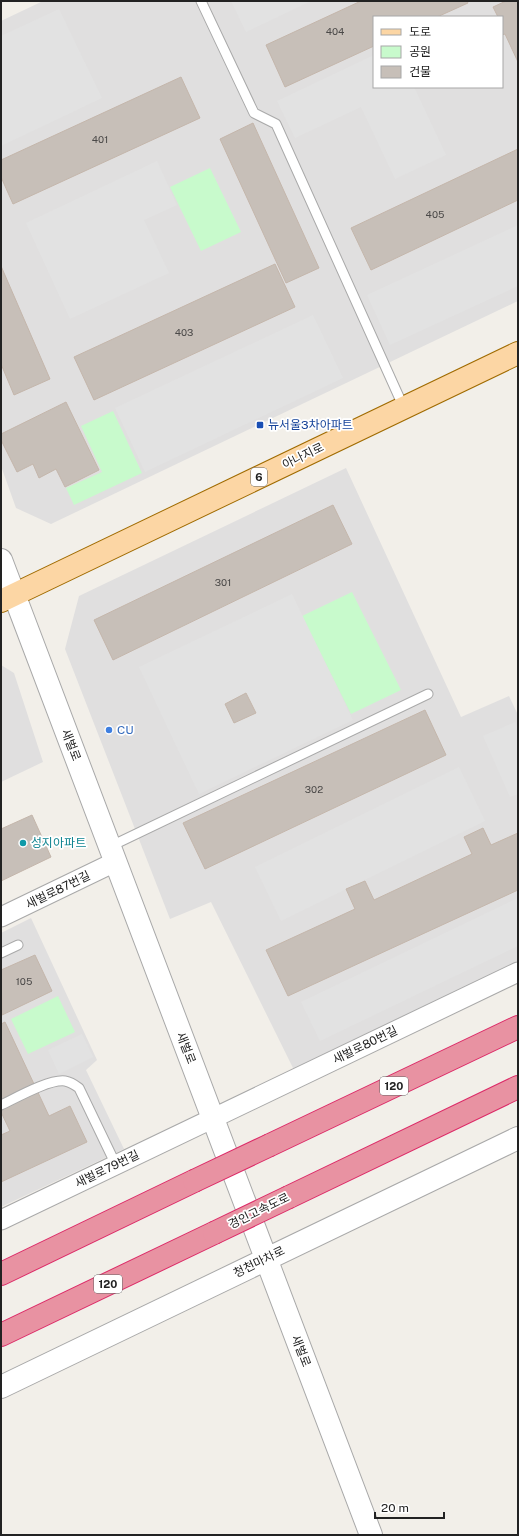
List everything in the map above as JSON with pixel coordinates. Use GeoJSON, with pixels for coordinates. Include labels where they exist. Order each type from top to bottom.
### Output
{"type":"FeatureCollection","features":[{"type":"Feature","properties":{"kind":"highway","name":"120"},"geometry":{"type":"LineString","coordinates":[[1,1274],[518,1026]]}},
{"type":"Feature","properties":{"kind":"highway","name":"경인고속도로"},"geometry":{"type":"LineString","coordinates":[[1,1335],[518,1087]]}},
{"type":"Feature","properties":{"kind":"main road","name":"아나지로"},"geometry":{"type":"LineString","coordinates":[[7,598],[518,353]]}},
{"type":"Feature","properties":{"kind":"street","name":"새벌로"},"geometry":{"type":"LineString","coordinates":[[1,560],[7,598],[112,855],[372,1535]]}},
{"type":"Feature","properties":{"kind":"street","name":"새벌로87번길"},"geometry":{"type":"LineString","coordinates":[[1,917],[112,855]]}},
{"type":"Feature","properties":{"kind":"street","name":"새벌로80번길"},"geometry":{"type":"LineString","coordinates":[[213,1118],[518,972]]}},
{"type":"Feature","properties":{"kind":"street","name":"새벌로79번길"},"geometry":{"type":"LineString","coordinates":[[1,1220],[213,1118]]}},
{"type":"Feature","properties":{"kind":"street","name":"청천마차로"},"geometry":{"type":"LineString","coordinates":[[1,1387],[266,1258],[518,1138]]}},
{"type":"Feature","properties":{"kind":"lane"},"geometry":{"type":"LineString","coordinates":[[201,1],[254,113],[276,124],[404,408]]}},
{"type":"Feature","properties":{"kind":"lane"},"geometry":{"type":"LineString","coordinates":[[112,855],[428,694]]}},
{"type":"Feature","properties":{"kind":"lane"},"geometry":{"type":"LineString","coordinates":[[1,953],[18,945]]}},
{"type":"Feature","properties":{"kind":"lane"},"geometry":{"type":"LineString","coordinates":[[1,1105],[47,1084],[65,1081],[74,1084],[79,1088],[116,1165]]}},
{"type":"Feature","properties":{"kind":"shaded area"},"geometry":{"type":"Polygon","coordinates":[[[43,1],[518,1],[518,301],[51,524],[16,508],[1,466],[1,21],[43,1]]]}},
{"type":"Feature","properties":{"kind":"shaded area"},"geometry":{"type":"Polygon","coordinates":[[[231,1],[311,1],[246,32],[231,1]]]}},
{"type":"Feature","properties":{"kind":"shaded area"},"geometry":{"type":"Polygon","coordinates":[[[59,9],[102,98],[1,146],[1,36],[59,9]]]}},
{"type":"Feature","properties":{"kind":"shaded area"},"geometry":{"type":"Polygon","coordinates":[[[373,55],[373,88],[414,88],[446,155],[395,179],[361,107],[295,138],[277,101],[373,55]]]}},
{"type":"Feature","properties":{"kind":"shaded area"},"geometry":{"type":"Polygon","coordinates":[[[157,161],[177,205],[144,220],[169,273],[70,319],[26,223],[157,161]]]}},
{"type":"Feature","properties":{"kind":"shaded area"},"geometry":{"type":"Polygon","coordinates":[[[518,225],[518,286],[390,345],[367,295],[518,225]]]}},
{"type":"Feature","properties":{"kind":"shaded area"},"geometry":{"type":"Polygon","coordinates":[[[313,315],[343,378],[145,472],[115,408],[313,315]]]}},
{"type":"Feature","properties":{"kind":"shaded area"},"geometry":{"type":"Polygon","coordinates":[[[346,468],[461,717],[509,696],[518,715],[518,962],[294,1070],[211,902],[170,919],[65,649],[79,596],[346,468]]]}},
{"type":"Feature","properties":{"kind":"shaded area"},"geometry":{"type":"Polygon","coordinates":[[[292,594],[353,720],[199,794],[139,667],[292,594]],[[246,693],[225,704],[234,723],[256,713],[246,693]]]}},
{"type":"Feature","properties":{"kind":"shaded area"},"geometry":{"type":"Polygon","coordinates":[[[1,665],[14,673],[43,762],[1,782],[1,665]]]}},
{"type":"Feature","properties":{"kind":"shaded area"},"geometry":{"type":"Polygon","coordinates":[[[515,722],[518,730],[518,794],[510,797],[483,736],[515,722]]]}},
{"type":"Feature","properties":{"kind":"shaded area"},"geometry":{"type":"Polygon","coordinates":[[[459,767],[485,821],[281,921],[255,867],[459,767]]]}},
{"type":"Feature","properties":{"kind":"shaded area"},"geometry":{"type":"Polygon","coordinates":[[[518,898],[518,946],[320,1041],[301,1002],[518,898]]]}},
{"type":"Feature","properties":{"kind":"shaded area"},"geometry":{"type":"Polygon","coordinates":[[[31,918],[97,1060],[86,1070],[124,1149],[1,1207],[1,933],[31,918]]]}},
{"type":"Feature","properties":{"kind":"shaded area"},"geometry":{"type":"Polygon","coordinates":[[[82,1034],[93,1057],[59,1074],[48,1050],[82,1034]]]}},
{"type":"Feature","properties":{"kind":"green space"},"geometry":{"type":"Polygon","coordinates":[[[210,168],[241,232],[201,251],[170,187],[210,168]]]}},
{"type":"Feature","properties":{"kind":"green space"},"geometry":{"type":"Polygon","coordinates":[[[113,411],[142,473],[74,505],[66,488],[102,472],[81,426],[113,411]]]}},
{"type":"Feature","properties":{"kind":"green space"},"geometry":{"type":"Polygon","coordinates":[[[352,592],[401,690],[351,714],[302,616],[352,592]]]}},
{"type":"Feature","properties":{"kind":"green space"},"geometry":{"type":"Polygon","coordinates":[[[58,996],[75,1032],[28,1054],[11,1019],[58,996]]]}},
{"type":"Feature","properties":{"kind":"building"},"geometry":{"type":"Polygon","coordinates":[[[361,1],[467,1],[468,3],[439,16],[373,16],[373,46],[285,87],[266,45],[361,1]]]}},
{"type":"Feature","properties":{"kind":"building"},"geometry":{"type":"Polygon","coordinates":[[[506,1],[518,1],[518,62],[505,34],[503,35],[503,16],[498,16],[493,7],[506,1]]]}},
{"type":"Feature","properties":{"kind":"building"},"geometry":{"type":"Polygon","coordinates":[[[181,77],[200,118],[13,204],[1,177],[1,160],[181,77]]]}},
{"type":"Feature","properties":{"kind":"building"},"geometry":{"type":"Polygon","coordinates":[[[253,123],[319,268],[286,283],[220,139],[253,123]]]}},
{"type":"Feature","properties":{"kind":"building"},"geometry":{"type":"Polygon","coordinates":[[[518,149],[518,200],[371,270],[351,228],[518,149]]]}},
{"type":"Feature","properties":{"kind":"building"},"geometry":{"type":"Polygon","coordinates":[[[275,264],[295,307],[94,400],[74,357],[275,264]]]}},
{"type":"Feature","properties":{"kind":"building"},"geometry":{"type":"Polygon","coordinates":[[[1,266],[50,379],[14,395],[1,364],[1,266]]]}},
{"type":"Feature","properties":{"kind":"building"},"geometry":{"type":"Polygon","coordinates":[[[66,402],[99,470],[65,487],[56,469],[39,478],[33,464],[17,472],[1,440],[1,434],[66,402]]]}},
{"type":"Feature","properties":{"kind":"building"},"geometry":{"type":"Polygon","coordinates":[[[333,505],[352,544],[113,660],[94,620],[333,505]]]}},
{"type":"Feature","properties":{"kind":"building"},"geometry":{"type":"Polygon","coordinates":[[[246,693],[256,713],[234,723],[225,704],[246,693]]]}},
{"type":"Feature","properties":{"kind":"building"},"geometry":{"type":"Polygon","coordinates":[[[425,710],[446,755],[205,869],[183,823],[425,710]]]}},
{"type":"Feature","properties":{"kind":"building","name":"성지아파트"},"geometry":{"type":"Polygon","coordinates":[[[32,815],[51,857],[1,881],[1,829],[32,815]]]}},
{"type":"Feature","properties":{"kind":"building"},"geometry":{"type":"Polygon","coordinates":[[[483,828],[491,845],[518,833],[518,890],[288,996],[266,950],[355,909],[346,889],[365,881],[374,900],[472,854],[464,837],[483,828]]]}},
{"type":"Feature","properties":{"kind":"building"},"geometry":{"type":"Polygon","coordinates":[[[35,955],[52,991],[2,1015],[1,970],[35,955]]]}},
{"type":"Feature","properties":{"kind":"building"},"geometry":{"type":"Polygon","coordinates":[[[5,1022],[49,1116],[70,1106],[87,1142],[1,1182],[1,1135],[10,1131],[1,1112],[1,1024],[5,1022]]]}},
{"type":"Feature","properties":{"kind":"place","name":"뉴서울3차아파트"},"geometry":{"type":"Point","coordinates":[260,425]}},
{"type":"Feature","properties":{"kind":"place","name":"CU"},"geometry":{"type":"Point","coordinates":[109,730]}},
{"type":"Feature","properties":{"kind":"place","name":"성지아파트"},"geometry":{"type":"Point","coordinates":[23,843]}}]}
